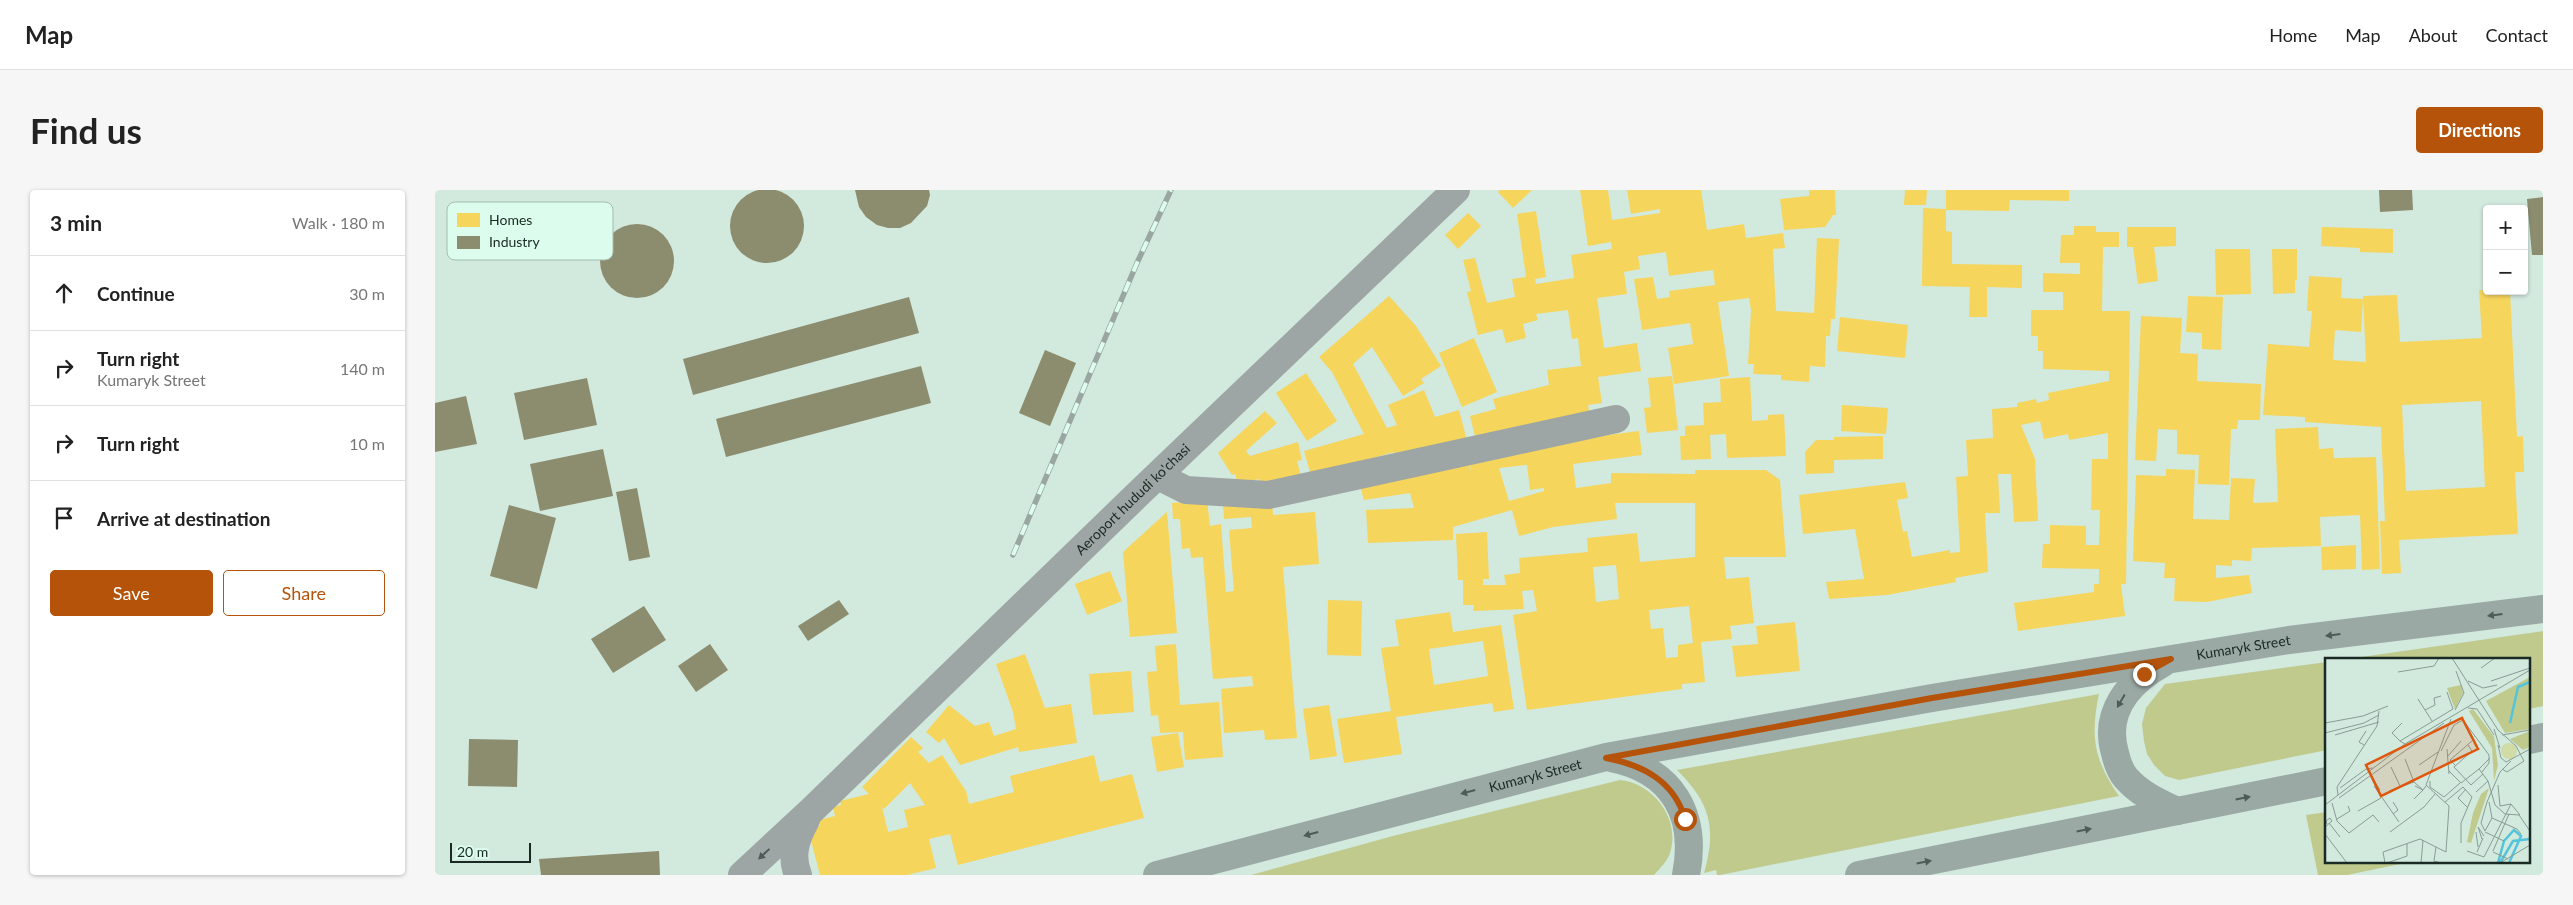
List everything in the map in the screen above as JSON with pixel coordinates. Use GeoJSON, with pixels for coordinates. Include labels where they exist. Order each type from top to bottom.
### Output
{"type":"FeatureCollection","features":[{"type":"Feature","properties":{"kind":"main road","name":"Kumaryk Street"},"geometry":{"type":"LineString","coordinates":[[1157,875],[1606,758],[1932,698],[2289,640],[2543,609]]}},
{"type":"Feature","properties":{"kind":"main road"},"geometry":{"type":"LineString","coordinates":[[2171,659],[2144,674],[2126,692],[2117,706],[2112,733],[2115,755],[2124,776],[2152,800],[2177,811]]}},
{"type":"Feature","properties":{"kind":"main road"},"geometry":{"type":"LineString","coordinates":[[1606,758],[1630,763],[1649,771],[1675,794],[1682,808],[1689,844],[1686,875]]}},
{"type":"Feature","properties":{"kind":"main road"},"geometry":{"type":"LineString","coordinates":[[1859,875],[2325,781]]}},
{"type":"Feature","properties":{"kind":"street","name":"Aeroport hududi ko'chasi"},"geometry":{"type":"LineString","coordinates":[[742,875],[812,810],[1456,190]]}},
{"type":"Feature","properties":{"kind":"street"},"geometry":{"type":"LineString","coordinates":[[1157,476],[1186,490],[1267,494],[1616,419]]}},
{"type":"Feature","properties":{"kind":"street","name":"Aeroport hududi ko'chasi"},"geometry":{"type":"LineString","coordinates":[[798,875],[793,857],[795,847],[798,835],[812,810]]}},
{"type":"Feature","properties":{"kind":"green space"},"geometry":{"type":"Polygon","coordinates":[[[2543,631],[2543,706],[2531,709],[2531,658],[2354,658],[2543,631]]]}},
{"type":"Feature","properties":{"kind":"green space"},"geometry":{"type":"Polygon","coordinates":[[[2325,662],[2325,750],[2179,780],[2165,776],[2154,765],[2147,754],[2142,724],[2146,708],[2165,684],[2325,662]]]}},
{"type":"Feature","properties":{"kind":"green space"},"geometry":{"type":"Polygon","coordinates":[[[2099,694],[2095,723],[2096,748],[2104,771],[2119,796],[1720,875],[1717,875],[1716,870],[1704,873],[1710,842],[1708,817],[1697,794],[1677,770],[2099,694]]]}},
{"type":"Feature","properties":{"kind":"green space"},"geometry":{"type":"Polygon","coordinates":[[[1620,780],[1643,788],[1653,795],[1668,816],[1672,840],[1670,853],[1654,875],[1251,875],[1393,836],[1620,780]]]}},
{"type":"Feature","properties":{"kind":"green space"},"geometry":{"type":"Polygon","coordinates":[[[2325,812],[2325,862],[2410,862],[2347,875],[2318,875],[2306,815],[2325,812]]]}},
{"type":"Feature","properties":{"kind":"building: Homes"},"geometry":{"type":"Polygon","coordinates":[[[1500,190],[1532,190],[1513,208],[1498,192],[1500,190]]]}},
{"type":"Feature","properties":{"kind":"building: Homes"},"geometry":{"type":"Polygon","coordinates":[[[1580,190],[1608,190],[1612,220],[1660,213],[1660,209],[1631,214],[1627,190],[1701,190],[1707,230],[1744,224],[1746,238],[1783,233],[1785,248],[1773,249],[1776,311],[1814,313],[1817,238],[1839,239],[1835,319],[1831,319],[1830,336],[1826,336],[1825,367],[1810,366],[1809,382],[1781,380],[1781,375],[1753,374],[1754,364],[1748,364],[1751,310],[1749,298],[1718,302],[1729,376],[1674,384],[1668,348],[1693,344],[1690,323],[1642,330],[1634,279],[1653,277],[1657,299],[1670,297],[1669,291],[1715,285],[1713,270],[1669,276],[1666,252],[1638,256],[1640,269],[1624,272],[1627,294],[1597,298],[1604,348],[1637,343],[1641,371],[1598,377],[1602,403],[1588,405],[1590,416],[1476,440],[1470,416],[1496,409],[1493,399],[1549,385],[1547,370],[1581,366],[1578,338],[1572,339],[1568,310],[1536,314],[1538,320],[1523,324],[1526,338],[1506,343],[1502,329],[1478,335],[1467,292],[1471,291],[1463,260],[1475,258],[1487,303],[1515,297],[1512,279],[1526,277],[1517,214],[1536,211],[1546,277],[1535,279],[1536,284],[1574,278],[1571,255],[1612,249],[1611,242],[1588,246],[1580,190]]]}},
{"type":"Feature","properties":{"kind":"building: Homes"},"geometry":{"type":"Polygon","coordinates":[[[1809,190],[1835,190],[1836,215],[1833,215],[1825,227],[1784,230],[1780,199],[1809,196],[1809,190]]]}},
{"type":"Feature","properties":{"kind":"building: Homes"},"geometry":{"type":"Polygon","coordinates":[[[1905,190],[1927,190],[1926,205],[1904,205],[1905,190]]]}},
{"type":"Feature","properties":{"kind":"building: Homes"},"geometry":{"type":"Polygon","coordinates":[[[1946,190],[2069,190],[2069,201],[2010,200],[2009,211],[1946,210],[1946,190]]]}},
{"type":"Feature","properties":{"kind":"building: Homes"},"geometry":{"type":"Polygon","coordinates":[[[1923,208],[1946,209],[1946,231],[1952,232],[1952,264],[2022,265],[2022,288],[1987,287],[1987,317],[1969,317],[1970,287],[1922,286],[1923,208]]]}},
{"type":"Feature","properties":{"kind":"building: Homes"},"geometry":{"type":"Polygon","coordinates":[[[1468,213],[1481,226],[1458,249],[1445,235],[1468,213]]]}},
{"type":"Feature","properties":{"kind":"building: Homes"},"geometry":{"type":"Polygon","coordinates":[[[2074,226],[2096,226],[2096,232],[2119,232],[2119,247],[2103,247],[2102,311],[2130,311],[2126,584],[2121,584],[2125,616],[2018,631],[2014,603],[2094,592],[2094,584],[2099,584],[2099,569],[2042,568],[2043,544],[2050,544],[2050,525],[2086,526],[2086,545],[2099,545],[2100,510],[2091,510],[2092,459],[2108,459],[2108,433],[2069,440],[2068,434],[2044,439],[2040,421],[2021,425],[2035,459],[2038,521],[2014,522],[2011,474],[1998,474],[2000,513],[1985,513],[1988,572],[1955,578],[1956,582],[1887,595],[1829,599],[1826,582],[1864,579],[1855,529],[1803,534],[1799,495],[1905,482],[1908,498],[1897,500],[1903,532],[1907,531],[1912,557],[1950,550],[1950,553],[1960,552],[1956,477],[1968,476],[1966,440],[1993,438],[1992,409],[2017,407],[2017,403],[2036,399],[2037,403],[2049,400],[2048,393],[2109,381],[2109,371],[2043,369],[2043,351],[2038,351],[2038,336],[2031,336],[2031,310],[2063,310],[2063,292],[2043,292],[2043,273],[2080,274],[2080,263],[2060,263],[2061,235],[2074,235],[2074,226]]]}},
{"type":"Feature","properties":{"kind":"building: Homes"},"geometry":{"type":"Polygon","coordinates":[[[2127,227],[2176,227],[2176,246],[2154,247],[2158,281],[2138,284],[2133,247],[2127,247],[2127,227]]]}},
{"type":"Feature","properties":{"kind":"building: Homes"},"geometry":{"type":"Polygon","coordinates":[[[2322,227],[2393,229],[2393,253],[2360,252],[2360,248],[2321,246],[2322,227]]]}},
{"type":"Feature","properties":{"kind":"building: Homes"},"geometry":{"type":"Polygon","coordinates":[[[2215,249],[2250,249],[2251,294],[2216,295],[2215,249]]]}},
{"type":"Feature","properties":{"kind":"building: Homes"},"geometry":{"type":"Polygon","coordinates":[[[2272,249],[2297,249],[2295,293],[2273,294],[2272,249]]]}},
{"type":"Feature","properties":{"kind":"building: Homes"},"geometry":{"type":"Polygon","coordinates":[[[2309,276],[2342,278],[2341,298],[2363,299],[2361,332],[2335,330],[2333,360],[2366,362],[2363,296],[2397,295],[2400,342],[2482,338],[2479,290],[2483,290],[2483,295],[2510,295],[2517,437],[2523,436],[2524,472],[2515,472],[2518,534],[2399,540],[2401,573],[2382,574],[2380,521],[2385,521],[2381,427],[2305,422],[2305,417],[2263,415],[2268,344],[2309,347],[2312,311],[2307,311],[2309,276]],[[2481,401],[2402,405],[2406,491],[2485,487],[2481,401]]]}},
{"type":"Feature","properties":{"kind":"building: Homes"},"geometry":{"type":"Polygon","coordinates":[[[1389,296],[1416,326],[1441,366],[1421,379],[1424,383],[1403,396],[1372,347],[1353,364],[1387,428],[1397,425],[1388,405],[1424,390],[1435,417],[1459,410],[1467,440],[1396,460],[1394,452],[1311,476],[1304,451],[1364,434],[1332,372],[1319,357],[1389,296]]]}},
{"type":"Feature","properties":{"kind":"building: Homes"},"geometry":{"type":"Polygon","coordinates":[[[2188,296],[2223,297],[2221,350],[2202,349],[2202,333],[2186,332],[2188,296]]]}},
{"type":"Feature","properties":{"kind":"building: Homes"},"geometry":{"type":"Polygon","coordinates":[[[2141,316],[2182,318],[2180,353],[2198,354],[2197,381],[2261,384],[2260,420],[2238,420],[2237,429],[2231,429],[2229,485],[2198,484],[2199,455],[2177,454],[2177,430],[2158,429],[2156,461],[2135,460],[2141,316]]]}},
{"type":"Feature","properties":{"kind":"building: Homes"},"geometry":{"type":"Polygon","coordinates":[[[1840,317],[1908,325],[1905,358],[1837,351],[1840,317]]]}},
{"type":"Feature","properties":{"kind":"building: Homes"},"geometry":{"type":"Polygon","coordinates":[[[1474,338],[1497,392],[1462,407],[1439,353],[1474,338]]]}},
{"type":"Feature","properties":{"kind":"building: Homes"},"geometry":{"type":"Polygon","coordinates":[[[1306,373],[1337,421],[1307,441],[1276,393],[1306,373]]]}},
{"type":"Feature","properties":{"kind":"building: Homes"},"geometry":{"type":"Polygon","coordinates":[[[1672,376],[1678,430],[1647,433],[1644,408],[1651,407],[1648,378],[1672,376]]]}},
{"type":"Feature","properties":{"kind":"building: Homes"},"geometry":{"type":"Polygon","coordinates":[[[1750,377],[1752,421],[1768,420],[1768,415],[1784,414],[1786,456],[1727,458],[1726,434],[1710,435],[1711,459],[1681,460],[1680,436],[1685,436],[1685,426],[1704,425],[1703,403],[1721,402],[1720,379],[1750,377]]]}},
{"type":"Feature","properties":{"kind":"building: Homes"},"geometry":{"type":"Polygon","coordinates":[[[1842,405],[1888,408],[1886,434],[1841,431],[1842,405]]]}},
{"type":"Feature","properties":{"kind":"building: Homes"},"geometry":{"type":"Polygon","coordinates":[[[1265,411],[1277,423],[1246,451],[1250,456],[1298,442],[1302,460],[1297,461],[1301,476],[1261,487],[1259,479],[1238,485],[1235,474],[1232,475],[1218,453],[1265,411]]]}},
{"type":"Feature","properties":{"kind":"building: Homes"},"geometry":{"type":"Polygon","coordinates":[[[2318,427],[2319,449],[2333,448],[2334,458],[2376,457],[2380,569],[2362,570],[2360,515],[2320,517],[2321,546],[2252,548],[2251,561],[2232,560],[2232,566],[2216,565],[2216,578],[2249,575],[2252,593],[2207,602],[2174,601],[2175,578],[2164,578],[2165,563],[2133,561],[2136,475],[2166,476],[2166,469],[2195,470],[2193,519],[2229,520],[2231,478],[2255,479],[2253,503],[2278,502],[2275,429],[2318,427]]]}},
{"type":"Feature","properties":{"kind":"building: Homes"},"geometry":{"type":"Polygon","coordinates":[[[1639,431],[1642,455],[1573,464],[1576,488],[1611,483],[1611,473],[1695,474],[1695,470],[1766,470],[1780,480],[1786,557],[1724,557],[1726,579],[1749,577],[1754,623],[1730,626],[1732,639],[1701,642],[1705,682],[1682,684],[1682,689],[1527,710],[1513,615],[1537,611],[1533,590],[1522,591],[1524,609],[1473,611],[1474,605],[1463,605],[1463,580],[1458,580],[1456,534],[1487,532],[1489,579],[1483,579],[1483,585],[1506,585],[1504,575],[1520,573],[1519,558],[1588,552],[1587,538],[1637,533],[1640,562],[1695,557],[1695,503],[1615,503],[1617,519],[1553,527],[1519,536],[1512,510],[1453,527],[1453,540],[1368,543],[1366,510],[1414,508],[1410,493],[1364,500],[1359,483],[1466,456],[1471,471],[1468,453],[1639,431]],[[1527,465],[1499,468],[1509,501],[1544,491],[1544,488],[1530,490],[1527,465]],[[1616,565],[1593,567],[1596,602],[1619,599],[1616,565]],[[1689,606],[1649,610],[1651,629],[1663,628],[1666,658],[1678,657],[1678,645],[1693,643],[1689,606]]]}},
{"type":"Feature","properties":{"kind":"building: Homes"},"geometry":{"type":"Polygon","coordinates":[[[1883,436],[1883,459],[1834,460],[1834,473],[1806,474],[1805,452],[1816,440],[1834,440],[1834,437],[1883,436]]]}},
{"type":"Feature","properties":{"kind":"building: Homes"},"geometry":{"type":"Polygon","coordinates":[[[1207,500],[1210,526],[1221,524],[1226,592],[1234,591],[1229,530],[1252,528],[1251,517],[1224,519],[1223,504],[1272,500],[1273,515],[1315,512],[1319,564],[1283,567],[1297,738],[1265,740],[1264,730],[1224,733],[1221,689],[1253,686],[1252,676],[1213,679],[1203,557],[1191,558],[1190,548],[1182,549],[1180,519],[1173,519],[1172,503],[1207,500]]]}},
{"type":"Feature","properties":{"kind":"building: Homes"},"geometry":{"type":"Polygon","coordinates":[[[1167,512],[1177,633],[1130,637],[1123,552],[1167,512]]]}},
{"type":"Feature","properties":{"kind":"building: Homes"},"geometry":{"type":"Polygon","coordinates":[[[2356,545],[2356,569],[2322,570],[2321,547],[2356,545]]]}},
{"type":"Feature","properties":{"kind":"building: Homes"},"geometry":{"type":"Polygon","coordinates":[[[1110,571],[1122,601],[1087,615],[1075,584],[1110,571]]]}},
{"type":"Feature","properties":{"kind":"building: Homes"},"geometry":{"type":"Polygon","coordinates":[[[1328,600],[1362,601],[1361,656],[1327,655],[1328,600]]]}},
{"type":"Feature","properties":{"kind":"building: Homes"},"geometry":{"type":"Polygon","coordinates":[[[1450,612],[1453,632],[1501,625],[1514,709],[1494,712],[1492,703],[1396,717],[1402,754],[1344,763],[1337,719],[1391,711],[1381,648],[1399,646],[1395,620],[1450,612]],[[1483,641],[1429,649],[1434,685],[1488,676],[1483,641]]]}},
{"type":"Feature","properties":{"kind":"building: Homes"},"geometry":{"type":"Polygon","coordinates":[[[1795,622],[1800,671],[1736,677],[1732,646],[1758,644],[1756,626],[1795,622]]]}},
{"type":"Feature","properties":{"kind":"building: Homes"},"geometry":{"type":"Polygon","coordinates":[[[1176,644],[1180,705],[1219,702],[1223,757],[1185,760],[1183,732],[1160,733],[1158,715],[1151,716],[1147,672],[1157,671],[1155,646],[1176,644]]]}},
{"type":"Feature","properties":{"kind":"building: Homes"},"geometry":{"type":"Polygon","coordinates":[[[1025,654],[1045,708],[1071,704],[1077,743],[1019,752],[1018,747],[960,765],[944,738],[939,743],[926,732],[949,705],[975,726],[989,722],[994,736],[1016,729],[1013,712],[996,664],[1025,654]]]}},
{"type":"Feature","properties":{"kind":"building: Homes"},"geometry":{"type":"Polygon","coordinates":[[[1131,671],[1134,712],[1093,715],[1089,674],[1131,671]]]}},
{"type":"Feature","properties":{"kind":"building: Homes"},"geometry":{"type":"Polygon","coordinates":[[[1329,705],[1337,756],[1310,760],[1303,709],[1329,705]]]}},
{"type":"Feature","properties":{"kind":"building: Homes"},"geometry":{"type":"Polygon","coordinates":[[[1178,733],[1184,767],[1157,772],[1151,737],[1178,733]]]}},
{"type":"Feature","properties":{"kind":"building: Homes"},"geometry":{"type":"Polygon","coordinates":[[[911,737],[923,748],[918,752],[929,763],[942,755],[966,791],[969,804],[1014,792],[1010,776],[1094,755],[1100,782],[1132,774],[1144,818],[958,865],[950,834],[929,839],[936,868],[907,875],[820,875],[808,829],[820,826],[819,820],[835,816],[833,807],[841,805],[840,801],[869,794],[862,787],[911,737]],[[910,783],[884,809],[882,807],[888,832],[908,827],[904,810],[925,805],[910,783]]]}},
{"type":"Feature","properties":{"kind":"building: Industry"},"geometry":{"type":"Polygon","coordinates":[[[767,189],[788,195],[798,205],[804,226],[798,247],[788,257],[767,263],[746,257],[736,247],[730,226],[736,205],[746,195],[767,189]]]}},
{"type":"Feature","properties":{"kind":"building: Industry"},"geometry":{"type":"Polygon","coordinates":[[[855,190],[929,190],[930,195],[927,206],[911,223],[900,228],[888,228],[877,225],[866,217],[859,207],[855,190]]]}},
{"type":"Feature","properties":{"kind":"building: Industry"},"geometry":{"type":"Polygon","coordinates":[[[2379,190],[2412,190],[2413,210],[2380,212],[2379,190]]]}},
{"type":"Feature","properties":{"kind":"building: Industry"},"geometry":{"type":"Polygon","coordinates":[[[2543,197],[2543,255],[2532,255],[2527,199],[2543,197]]]}},
{"type":"Feature","properties":{"kind":"building: Industry"},"geometry":{"type":"Polygon","coordinates":[[[630,225],[644,225],[658,230],[668,240],[673,254],[673,268],[668,282],[658,292],[644,297],[630,297],[616,292],[606,282],[601,268],[600,260],[613,260],[613,233],[630,225]]]}},
{"type":"Feature","properties":{"kind":"building: Industry"},"geometry":{"type":"Polygon","coordinates":[[[909,297],[919,333],[693,395],[683,359],[909,297]]]}},
{"type":"Feature","properties":{"kind":"building: Industry"},"geometry":{"type":"Polygon","coordinates":[[[1045,350],[1076,363],[1050,426],[1019,413],[1045,350]]]}},
{"type":"Feature","properties":{"kind":"building: Industry"},"geometry":{"type":"Polygon","coordinates":[[[921,366],[931,403],[726,457],[716,419],[921,366]]]}},
{"type":"Feature","properties":{"kind":"building: Industry"},"geometry":{"type":"Polygon","coordinates":[[[587,378],[597,425],[524,440],[514,393],[587,378]]]}},
{"type":"Feature","properties":{"kind":"building: Industry"},"geometry":{"type":"Polygon","coordinates":[[[466,396],[477,444],[435,452],[435,403],[466,396]]]}},
{"type":"Feature","properties":{"kind":"building: Industry"},"geometry":{"type":"Polygon","coordinates":[[[603,449],[613,496],[540,511],[530,464],[603,449]]]}},
{"type":"Feature","properties":{"kind":"building: Industry"},"geometry":{"type":"Polygon","coordinates":[[[637,488],[650,557],[629,561],[616,492],[637,488]]]}},
{"type":"Feature","properties":{"kind":"building: Industry"},"geometry":{"type":"Polygon","coordinates":[[[509,505],[556,518],[537,589],[490,576],[509,505]]]}},
{"type":"Feature","properties":{"kind":"building: Industry"},"geometry":{"type":"Polygon","coordinates":[[[839,600],[849,614],[808,641],[798,626],[839,600]]]}},
{"type":"Feature","properties":{"kind":"building: Industry"},"geometry":{"type":"Polygon","coordinates":[[[644,606],[666,640],[613,673],[591,639],[644,606]]]}},
{"type":"Feature","properties":{"kind":"building: Industry"},"geometry":{"type":"Polygon","coordinates":[[[710,644],[728,670],[696,692],[678,666],[710,644]]]}},
{"type":"Feature","properties":{"kind":"building: Industry"},"geometry":{"type":"Polygon","coordinates":[[[469,739],[518,740],[517,787],[468,786],[469,739]]]}},
{"type":"Feature","properties":{"kind":"building: Industry"},"geometry":{"type":"Polygon","coordinates":[[[659,851],[660,875],[541,875],[539,859],[659,851]]]}},
{"type":"Feature","properties":{"kind":"railway"},"geometry":{"type":"LineString","coordinates":[[1013,555],[1137,263],[1171,190]]}},
{"type":"Feature","properties":{"kind":"route"},"geometry":{"type":"LineString","coordinates":[[1685,819],[1675,794],[1662,780],[1649,771],[1630,763],[1606,758],[1932,698],[2171,659],[2144,674]]}}]}
